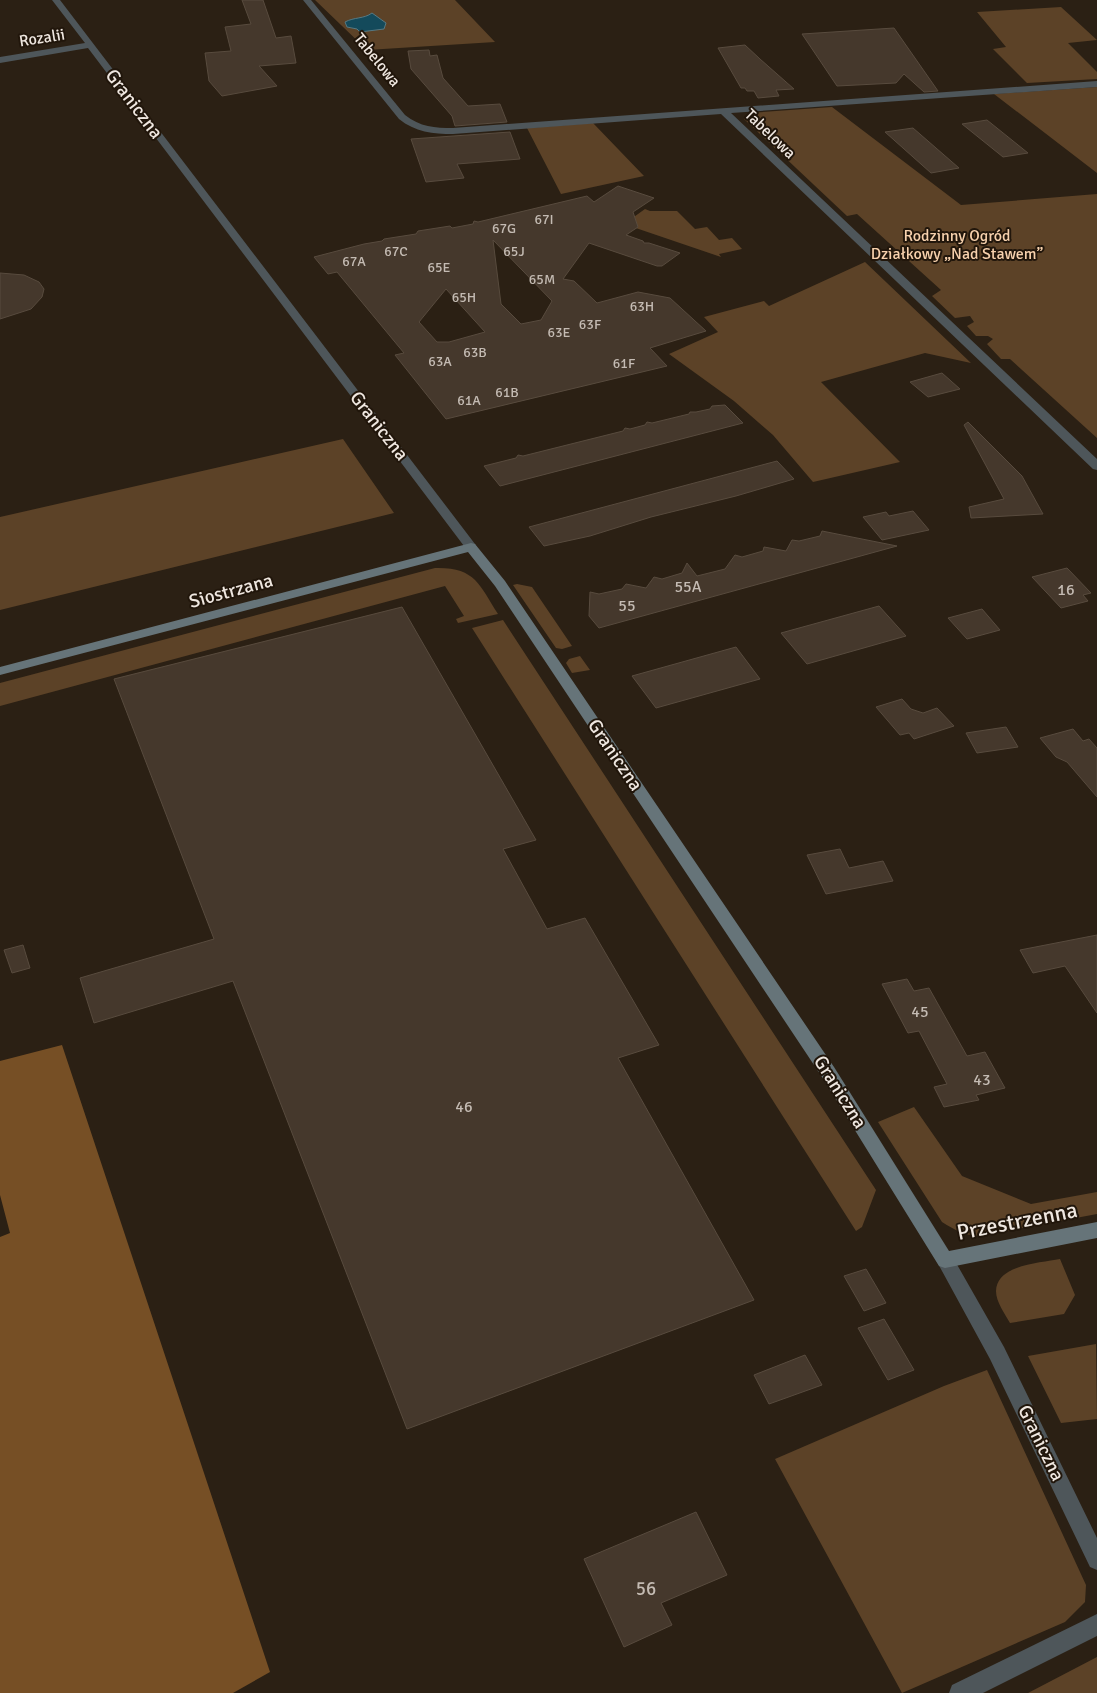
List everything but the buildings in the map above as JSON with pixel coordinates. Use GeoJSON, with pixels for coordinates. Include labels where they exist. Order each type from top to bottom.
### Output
{"type":"FeatureCollection","features":[{"type":"Feature","properties":{"kind":"street","name":"Graniczna"},"geometry":{"type":"LineString","coordinates":[[56,0],[500,584],[822,1064],[945,1260],[997,1354],[1097,1560]]}},
{"type":"Feature","properties":{"kind":"street","name":"Tabelowa"},"geometry":{"type":"LineString","coordinates":[[307,0],[402,117],[421,128],[453,131],[723,111],[1097,466]]}},
{"type":"Feature","properties":{"kind":"street","name":"Rozalii"},"geometry":{"type":"LineString","coordinates":[[0,60],[90,45]]}},
{"type":"Feature","properties":{"kind":"street"},"geometry":{"type":"LineString","coordinates":[[723,111],[1097,84]]}},
{"type":"Feature","properties":{"kind":"street","name":"Siostrzana"},"geometry":{"type":"LineString","coordinates":[[0,671],[471,546]]}},
{"type":"Feature","properties":{"kind":"street","name":"Przestrzenna"},"geometry":{"type":"LineString","coordinates":[[945,1260],[1097,1230]]}},
{"type":"Feature","properties":{"kind":"street"},"geometry":{"type":"LineString","coordinates":[[960,1693],[1097,1625]]}},
{"type":"Feature","properties":{"kind":"green space"},"geometry":{"type":"Polygon","coordinates":[[[315,0],[455,0],[495,42],[367,50],[315,0]]]}},
{"type":"Feature","properties":{"kind":"green space"},"geometry":{"type":"Polygon","coordinates":[[[1061,7],[1097,40],[1068,43],[1097,72],[1097,79],[1027,83],[993,49],[1006,47],[977,12],[1061,7]]]}},
{"type":"Feature","properties":{"kind":"green space"},"geometry":{"type":"Polygon","coordinates":[[[1097,87],[1097,173],[994,94],[1097,87]]]}},
{"type":"Feature","properties":{"kind":"green space","name":"Rodzinny Ogród Działkowy „Nad Stawem”"},"geometry":{"type":"Polygon","coordinates":[[[832,107],[961,205],[1097,194],[1097,438],[1010,359],[1001,359],[987,344],[993,339],[988,336],[976,336],[967,326],[974,322],[970,316],[955,318],[932,296],[941,290],[857,214],[847,216],[744,119],[750,113],[832,107]]]}},
{"type":"Feature","properties":{"kind":"green space"},"geometry":{"type":"Polygon","coordinates":[[[593,123],[644,176],[561,194],[527,128],[593,123]]]}},
{"type":"Feature","properties":{"kind":"green space"},"geometry":{"type":"Polygon","coordinates":[[[645,209],[650,211],[677,211],[695,229],[707,227],[719,240],[732,238],[742,249],[719,254],[721,257],[624,224],[645,209]]]}},
{"type":"Feature","properties":{"kind":"green space"},"geometry":{"type":"Polygon","coordinates":[[[865,262],[971,363],[925,353],[821,382],[900,462],[813,482],[773,435],[734,401],[669,354],[718,332],[704,317],[764,301],[769,306],[865,262]]]}},
{"type":"Feature","properties":{"kind":"green space"},"geometry":{"type":"Polygon","coordinates":[[[343,439],[394,513],[0,610],[0,517],[343,439]]]}},
{"type":"Feature","properties":{"kind":"green space"},"geometry":{"type":"Polygon","coordinates":[[[435,568],[448,568],[468,574],[480,586],[498,614],[458,623],[456,619],[464,616],[445,586],[0,706],[0,683],[435,568]]]}},
{"type":"Feature","properties":{"kind":"green space"},"geometry":{"type":"Polygon","coordinates":[[[513,585],[532,587],[572,646],[562,649],[556,648],[513,585]]]}},
{"type":"Feature","properties":{"kind":"green space"},"geometry":{"type":"Polygon","coordinates":[[[503,620],[876,1190],[862,1227],[856,1231],[472,628],[503,620]]]}},
{"type":"Feature","properties":{"kind":"green space"},"geometry":{"type":"Polygon","coordinates":[[[580,656],[590,670],[572,673],[566,663],[569,659],[580,656]]]}},
{"type":"Feature","properties":{"kind":"green space"},"geometry":{"type":"Polygon","coordinates":[[[914,1107],[962,1176],[1031,1204],[1097,1192],[1097,1214],[981,1236],[965,1234],[947,1225],[942,1222],[878,1122],[914,1107]]]}},
{"type":"Feature","properties":{"kind":"green space"},"geometry":{"type":"Polygon","coordinates":[[[1060,1259],[1075,1295],[1064,1314],[1010,1323],[997,1299],[998,1282],[1004,1275],[1021,1266],[1060,1259]]]}},
{"type":"Feature","properties":{"kind":"green space"},"geometry":{"type":"Polygon","coordinates":[[[1096,1344],[1097,1419],[1061,1423],[1028,1356],[1096,1344]]]}},
{"type":"Feature","properties":{"kind":"green space"},"geometry":{"type":"Polygon","coordinates":[[[987,1370],[1086,1585],[1085,1602],[1065,1622],[902,1693],[775,1459],[944,1386],[987,1370]]]}},
{"type":"Feature","properties":{"kind":"green space"},"geometry":{"type":"Polygon","coordinates":[[[1097,1657],[1097,1693],[1028,1693],[1097,1657]]]}},
{"type":"Feature","properties":{"kind":"shaded area"},"geometry":{"type":"Polygon","coordinates":[[[62,1045],[270,1672],[233,1693],[0,1693],[0,1237],[10,1233],[0,1195],[0,1061],[62,1045]]]}},
{"type":"Feature","properties":{"kind":"water"},"geometry":{"type":"Polygon","coordinates":[[[372,13],[386,23],[384,29],[360,32],[357,29],[347,27],[345,22],[372,13]]]}}]}
